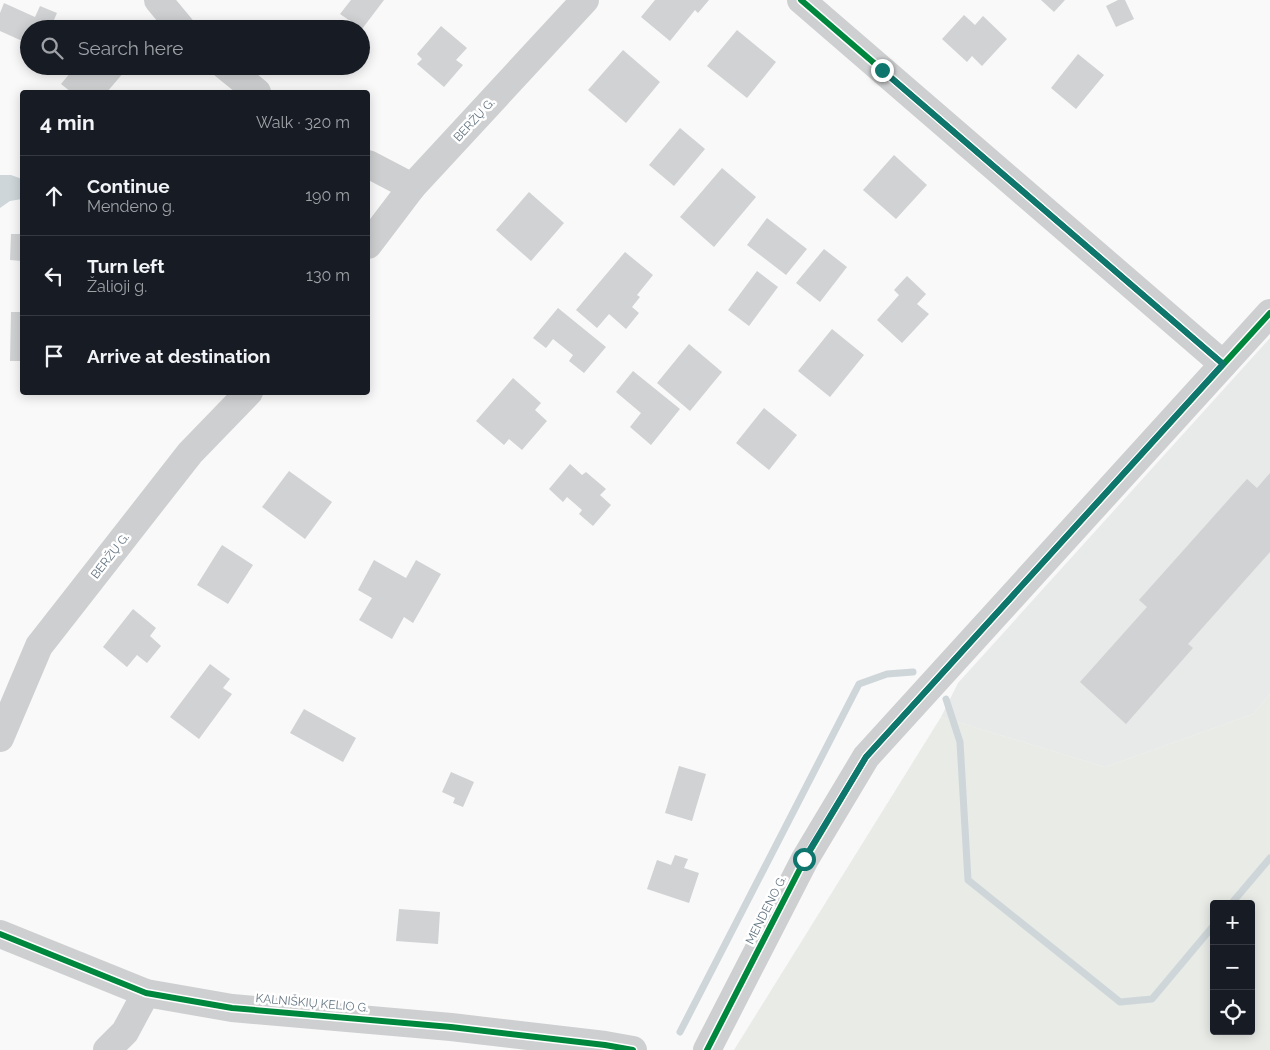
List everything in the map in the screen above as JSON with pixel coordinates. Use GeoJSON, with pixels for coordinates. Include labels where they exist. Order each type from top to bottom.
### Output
{"type":"FeatureCollection","features":[{"type":"Feature","properties":{"kind":"street"},"geometry":{"type":"LineString","coordinates":[[158,0],[175,20]]}},
{"type":"Feature","properties":{"kind":"street","name":"BERŽŲ G."},"geometry":{"type":"LineString","coordinates":[[370,242],[412,187],[585,0]]}},
{"type":"Feature","properties":{"kind":"street"},"geometry":{"type":"LineString","coordinates":[[801,0],[1223,364]]}},
{"type":"Feature","properties":{"kind":"street"},"geometry":{"type":"LineString","coordinates":[[236,75],[255,90]]}},
{"type":"Feature","properties":{"kind":"street"},"geometry":{"type":"LineString","coordinates":[[370,165],[412,187]]}},
{"type":"Feature","properties":{"kind":"street","name":"MENDENO G."},"geometry":{"type":"LineString","coordinates":[[707,1050],[804,859],[866,757],[1270,313]]}},
{"type":"Feature","properties":{"kind":"street","name":"BERŽŲ G."},"geometry":{"type":"LineString","coordinates":[[0,738],[39,646],[190,453],[246,395]]}},
{"type":"Feature","properties":{"kind":"street","name":"KALNIŠKIŲ KELIO G."},"geometry":{"type":"LineString","coordinates":[[0,934],[146,993],[232,1008],[451,1027],[633,1050]]}},
{"type":"Feature","properties":{"kind":"street"},"geometry":{"type":"LineString","coordinates":[[107,1050],[125,1032],[146,993]]}},
{"type":"Feature","properties":{"kind":"shaded area"},"geometry":{"type":"Polygon","coordinates":[[[0,175],[11,175],[20,178],[20,199],[10,201],[0,208],[0,175]]]}},
{"type":"Feature","properties":{"kind":"shaded area"},"geometry":{"type":"Polygon","coordinates":[[[1270,338],[1270,694],[1253,714],[1105,767],[941,717],[958,683],[1270,338]]]}},
{"type":"Feature","properties":{"kind":"shaded area"},"geometry":{"type":"Polygon","coordinates":[[[1270,694],[1270,1050],[734,1050],[941,717],[1105,767],[1253,714],[1270,694]]]}},
{"type":"Feature","properties":{"kind":"building"},"geometry":{"type":"Polygon","coordinates":[[[351,0],[384,0],[369,20],[349,20],[340,14],[351,0]]]}},
{"type":"Feature","properties":{"kind":"building"},"geometry":{"type":"Polygon","coordinates":[[[655,0],[709,0],[698,13],[695,10],[670,41],[641,17],[655,0]]]}},
{"type":"Feature","properties":{"kind":"building"},"geometry":{"type":"Polygon","coordinates":[[[1041,0],[1065,0],[1054,12],[1041,0]]]}},
{"type":"Feature","properties":{"kind":"building"},"geometry":{"type":"Polygon","coordinates":[[[1118,0],[1125,0],[1134,19],[1116,27],[1106,6],[1118,0]]]}},
{"type":"Feature","properties":{"kind":"building"},"geometry":{"type":"Polygon","coordinates":[[[4,3],[35,17],[40,6],[57,13],[54,20],[20,20],[20,40],[0,31],[0,13],[4,3]]]}},
{"type":"Feature","properties":{"kind":"building"},"geometry":{"type":"Polygon","coordinates":[[[964,15],[975,25],[983,16],[1007,39],[982,66],[972,56],[967,62],[942,39],[964,15]]]}},
{"type":"Feature","properties":{"kind":"building"},"geometry":{"type":"Polygon","coordinates":[[[441,26],[467,48],[456,60],[463,65],[444,87],[417,64],[422,59],[417,54],[441,26]]]}},
{"type":"Feature","properties":{"kind":"building"},"geometry":{"type":"Polygon","coordinates":[[[737,30],[776,62],[747,98],[707,66],[737,30]]]}},
{"type":"Feature","properties":{"kind":"building"},"geometry":{"type":"Polygon","coordinates":[[[623,50],[660,82],[626,123],[588,90],[623,50]]]}},
{"type":"Feature","properties":{"kind":"building"},"geometry":{"type":"Polygon","coordinates":[[[1078,54],[1104,75],[1076,109],[1051,88],[1078,54]]]}},
{"type":"Feature","properties":{"kind":"building"},"geometry":{"type":"Polygon","coordinates":[[[68,75],[121,75],[109,90],[68,90],[61,84],[68,75]]]}},
{"type":"Feature","properties":{"kind":"building"},"geometry":{"type":"Polygon","coordinates":[[[680,128],[705,149],[674,186],[649,165],[680,128]]]}},
{"type":"Feature","properties":{"kind":"building"},"geometry":{"type":"Polygon","coordinates":[[[894,155],[927,185],[896,219],[863,190],[894,155]]]}},
{"type":"Feature","properties":{"kind":"building"},"geometry":{"type":"Polygon","coordinates":[[[722,168],[756,197],[714,247],[680,217],[722,168]]]}},
{"type":"Feature","properties":{"kind":"building"},"geometry":{"type":"Polygon","coordinates":[[[529,192],[564,223],[531,261],[496,230],[529,192]]]}},
{"type":"Feature","properties":{"kind":"building"},"geometry":{"type":"Polygon","coordinates":[[[767,218],[807,249],[786,275],[747,245],[767,218]]]}},
{"type":"Feature","properties":{"kind":"building"},"geometry":{"type":"Polygon","coordinates":[[[11,234],[20,234],[20,261],[10,260],[11,234]]]}},
{"type":"Feature","properties":{"kind":"building"},"geometry":{"type":"Polygon","coordinates":[[[824,249],[847,267],[820,302],[796,283],[824,249]]]}},
{"type":"Feature","properties":{"kind":"building"},"geometry":{"type":"Polygon","coordinates":[[[625,252],[653,275],[637,295],[640,297],[632,307],[639,313],[626,329],[609,314],[597,328],[576,310],[625,252]]]}},
{"type":"Feature","properties":{"kind":"building"},"geometry":{"type":"Polygon","coordinates":[[[757,271],[778,287],[749,326],[728,310],[757,271]]]}},
{"type":"Feature","properties":{"kind":"building"},"geometry":{"type":"Polygon","coordinates":[[[907,276],[926,294],[917,304],[929,314],[902,343],[877,320],[899,295],[894,290],[907,276]]]}},
{"type":"Feature","properties":{"kind":"building"},"geometry":{"type":"Polygon","coordinates":[[[558,308],[606,347],[584,373],[569,361],[573,355],[553,339],[546,348],[533,338],[558,308]]]}},
{"type":"Feature","properties":{"kind":"building"},"geometry":{"type":"Polygon","coordinates":[[[11,312],[20,312],[20,361],[10,361],[11,312]]]}},
{"type":"Feature","properties":{"kind":"building"},"geometry":{"type":"Polygon","coordinates":[[[832,329],[864,355],[830,397],[798,371],[832,329]]]}},
{"type":"Feature","properties":{"kind":"building"},"geometry":{"type":"Polygon","coordinates":[[[689,344],[722,372],[690,411],[657,383],[689,344]]]}},
{"type":"Feature","properties":{"kind":"building"},"geometry":{"type":"Polygon","coordinates":[[[633,371],[680,409],[651,445],[630,427],[641,413],[616,392],[633,371]]]}},
{"type":"Feature","properties":{"kind":"building"},"geometry":{"type":"Polygon","coordinates":[[[513,378],[541,403],[535,410],[547,421],[522,450],[509,439],[504,445],[476,421],[513,378]]]}},
{"type":"Feature","properties":{"kind":"building"},"geometry":{"type":"Polygon","coordinates":[[[764,408],[797,435],[769,470],[736,443],[764,408]]]}},
{"type":"Feature","properties":{"kind":"building"},"geometry":{"type":"Polygon","coordinates":[[[570,464],[582,475],[586,472],[606,489],[600,495],[611,505],[593,526],[579,514],[582,510],[567,497],[563,502],[549,489],[570,464]]]}},
{"type":"Feature","properties":{"kind":"building"},"geometry":{"type":"Polygon","coordinates":[[[289,471],[332,502],[305,539],[262,507],[289,471]]]}},
{"type":"Feature","properties":{"kind":"building"},"geometry":{"type":"Polygon","coordinates":[[[1270,473],[1270,552],[1188,644],[1193,648],[1126,724],[1080,682],[1147,607],[1139,600],[1247,479],[1257,488],[1270,473]]]}},
{"type":"Feature","properties":{"kind":"building"},"geometry":{"type":"Polygon","coordinates":[[[222,545],[253,565],[228,604],[197,585],[222,545]]]}},
{"type":"Feature","properties":{"kind":"building"},"geometry":{"type":"Polygon","coordinates":[[[374,560],[406,578],[416,560],[441,574],[413,623],[404,617],[392,639],[359,620],[372,598],[358,590],[374,560]]]}},
{"type":"Feature","properties":{"kind":"building"},"geometry":{"type":"Polygon","coordinates":[[[133,609],[156,628],[150,636],[161,646],[147,663],[137,655],[127,667],[103,647],[133,609]]]}},
{"type":"Feature","properties":{"kind":"building"},"geometry":{"type":"Polygon","coordinates":[[[210,664],[230,679],[223,688],[232,694],[199,739],[170,717],[210,664]]]}},
{"type":"Feature","properties":{"kind":"building"},"geometry":{"type":"Polygon","coordinates":[[[304,709],[356,738],[343,762],[290,733],[304,709]]]}},
{"type":"Feature","properties":{"kind":"building"},"geometry":{"type":"Polygon","coordinates":[[[679,766],[706,774],[692,821],[665,813],[679,766]]]}},
{"type":"Feature","properties":{"kind":"building"},"geometry":{"type":"Polygon","coordinates":[[[451,772],[474,782],[463,807],[453,803],[455,798],[442,792],[451,772]]]}},
{"type":"Feature","properties":{"kind":"building"},"geometry":{"type":"Polygon","coordinates":[[[675,855],[688,859],[684,868],[699,873],[689,903],[647,889],[657,860],[671,865],[675,855]]]}},
{"type":"Feature","properties":{"kind":"building"},"geometry":{"type":"Polygon","coordinates":[[[399,909],[440,912],[438,944],[396,941],[399,909]]]}},
{"type":"Feature","properties":{"kind":"waterway"},"geometry":{"type":"LineString","coordinates":[[680,1032],[859,684],[887,674],[913,672]]}},
{"type":"Feature","properties":{"kind":"waterway"},"geometry":{"type":"LineString","coordinates":[[946,699],[960,742],[968,880],[1120,1002],[1152,999],[1210,930]]}},
{"type":"Feature","properties":{"kind":"waterway"},"geometry":{"type":"LineString","coordinates":[[1234,900],[1270,858]]}},
{"type":"Feature","properties":{"kind":"cycle path"},"geometry":{"type":"LineString","coordinates":[[801,0],[1223,364]]}},
{"type":"Feature","properties":{"kind":"cycle path"},"geometry":{"type":"LineString","coordinates":[[707,1050],[805,859],[866,757],[1270,313]]}},
{"type":"Feature","properties":{"kind":"cycle path"},"geometry":{"type":"LineString","coordinates":[[0,934],[146,993],[232,1008],[451,1027],[633,1050]]}},
{"type":"Feature","properties":{"kind":"route"},"geometry":{"type":"LineString","coordinates":[[804,859],[866,757],[1223,364],[882,70]]}}]}
